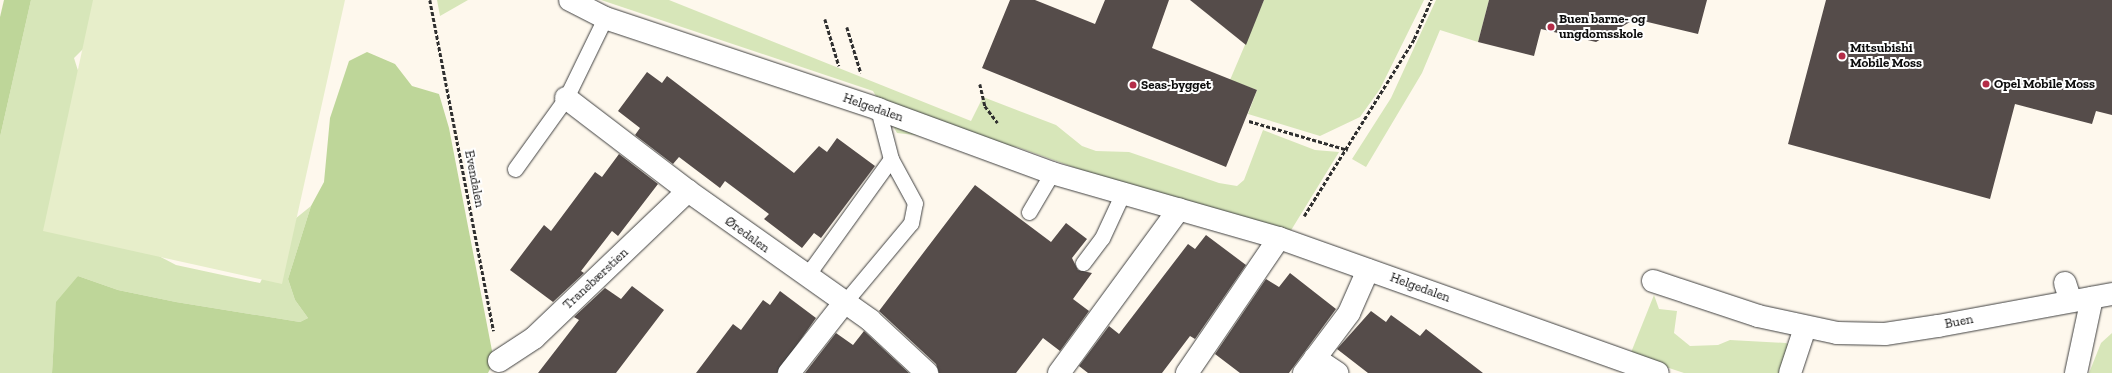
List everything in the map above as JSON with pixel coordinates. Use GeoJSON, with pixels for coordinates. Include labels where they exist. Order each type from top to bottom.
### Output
{"type":"FeatureCollection","features":[{"type":"Feature","properties":{"kind":"street","name":"Helgedalen"},"geometry":{"type":"LineString","coordinates":[[570,0],[605,18],[875,108],[1052,173],[1122,195],[1179,209],[1283,239],[1658,373]]}},
{"type":"Feature","properties":{"kind":"street","name":"Øredalen"},"geometry":{"type":"LineString","coordinates":[[566,98],[688,191],[803,275],[870,320],[927,373]]}},
{"type":"Feature","properties":{"kind":"street","name":"Tranebærstien"},"geometry":{"type":"LineString","coordinates":[[499,361],[534,338],[688,191]]}},
{"type":"Feature","properties":{"kind":"street"},"geometry":{"type":"LineString","coordinates":[[1059,373],[1179,209]]}},
{"type":"Feature","properties":{"kind":"street"},"geometry":{"type":"LineString","coordinates":[[1187,373],[1283,239]]}},
{"type":"Feature","properties":{"kind":"street"},"geometry":{"type":"LineString","coordinates":[[1337,373],[1310,365],[1349,314],[1368,270]]}},
{"type":"Feature","properties":{"kind":"street","name":"Buen"},"geometry":{"type":"LineString","coordinates":[[1652,281],[1805,328],[1837,333],[1886,334],[2068,292],[2102,296]]}},
{"type":"Feature","properties":{"kind":"street"},"geometry":{"type":"LineString","coordinates":[[2076,373],[2102,296]]}},
{"type":"Feature","properties":{"kind":"street"},"geometry":{"type":"LineString","coordinates":[[789,373],[844,303]]}},
{"type":"Feature","properties":{"kind":"street"},"geometry":{"type":"LineString","coordinates":[[1790,373],[1805,328]]}},
{"type":"Feature","properties":{"kind":"lane"},"geometry":{"type":"LineString","coordinates":[[515,169],[566,98],[605,18]]}},
{"type":"Feature","properties":{"kind":"lane"},"geometry":{"type":"LineString","coordinates":[[844,303],[911,223],[915,203],[891,159],[875,108]]}},
{"type":"Feature","properties":{"kind":"lane"},"geometry":{"type":"LineString","coordinates":[[803,275],[813,267],[891,159]]}},
{"type":"Feature","properties":{"kind":"lane"},"geometry":{"type":"LineString","coordinates":[[1029,212],[1052,173]]}},
{"type":"Feature","properties":{"kind":"lane"},"geometry":{"type":"LineString","coordinates":[[1083,263],[1102,238],[1122,195]]}},
{"type":"Feature","properties":{"kind":"path","name":"Evendalen"},"geometry":{"type":"LineString","coordinates":[[430,0],[499,361]]}},
{"type":"Feature","properties":{"kind":"path"},"geometry":{"type":"LineString","coordinates":[[1283,239],[1348,150],[1414,39],[1431,0]]}},
{"type":"Feature","properties":{"kind":"path"},"geometry":{"type":"LineString","coordinates":[[826,19],[849,99]]}},
{"type":"Feature","properties":{"kind":"path"},"geometry":{"type":"LineString","coordinates":[[847,27],[875,108]]}},
{"type":"Feature","properties":{"kind":"path"},"geometry":{"type":"LineString","coordinates":[[1249,121],[1348,150]]}},
{"type":"Feature","properties":{"kind":"green space"},"geometry":{"type":"Polygon","coordinates":[[[4,0],[31,0],[0,137],[0,17],[4,0]]]}},
{"type":"Feature","properties":{"kind":"green space"},"geometry":{"type":"Polygon","coordinates":[[[31,0],[105,0],[85,47],[74,58],[132,242],[176,265],[260,283],[290,223],[311,206],[288,279],[295,300],[308,318],[300,322],[176,302],[118,290],[78,276],[54,339],[52,373],[0,373],[0,137],[31,0]]]}},
{"type":"Feature","properties":{"kind":"green space"},"geometry":{"type":"Polygon","coordinates":[[[93,0],[345,0],[282,284],[43,231],[93,0]]]}},
{"type":"Feature","properties":{"kind":"green space"},"geometry":{"type":"Polygon","coordinates":[[[437,0],[468,0],[440,16],[437,0]]]}},
{"type":"Feature","properties":{"kind":"green space"},"geometry":{"type":"Polygon","coordinates":[[[601,0],[669,0],[971,121],[983,97],[1056,125],[1082,146],[1096,151],[1129,152],[1219,183],[1237,186],[1244,180],[1263,130],[1315,150],[1339,152],[1290,232],[1090,173],[1017,147],[897,133],[873,91],[601,0]]]}},
{"type":"Feature","properties":{"kind":"green space"},"geometry":{"type":"Polygon","coordinates":[[[1264,0],[1424,0],[1380,89],[1360,117],[1320,136],[1248,114],[1257,90],[1230,80],[1264,0]]]}},
{"type":"Feature","properties":{"kind":"green space"},"geometry":{"type":"Polygon","coordinates":[[[1436,0],[1489,0],[1478,42],[1440,30],[1422,73],[1366,167],[1352,159],[1391,98],[1436,0]]]}},
{"type":"Feature","properties":{"kind":"green space"},"geometry":{"type":"Polygon","coordinates":[[[367,52],[395,64],[412,86],[439,94],[449,128],[494,361],[488,373],[52,373],[56,302],[78,276],[118,290],[176,302],[300,322],[308,318],[295,300],[288,279],[311,206],[324,182],[330,118],[349,61],[367,52]]]}},
{"type":"Feature","properties":{"kind":"green space"},"geometry":{"type":"Polygon","coordinates":[[[1654,295],[1659,309],[1677,311],[1674,333],[1690,346],[1718,345],[1730,340],[1786,343],[1792,347],[1783,373],[1684,373],[1630,355],[1654,295]]]}},
{"type":"Feature","properties":{"kind":"green space"},"geometry":{"type":"Polygon","coordinates":[[[2112,333],[2112,373],[2089,373],[2101,343],[2112,333]]]}},
{"type":"Feature","properties":{"kind":"building","name":"Seas-bygget"},"geometry":{"type":"Polygon","coordinates":[[[1010,0],[1035,0],[1095,24],[1105,0],[1169,0],[1152,48],[1257,90],[1226,167],[982,68],[1010,0]]]}},
{"type":"Feature","properties":{"kind":"building"},"geometry":{"type":"Polygon","coordinates":[[[1190,0],[1264,0],[1246,45],[1190,0]]]}},
{"type":"Feature","properties":{"kind":"building","name":"Buen barne- og ungdomsskole"},"geometry":{"type":"Polygon","coordinates":[[[1489,0],[1707,0],[1698,34],[1635,19],[1596,42],[1541,29],[1534,56],[1478,42],[1489,0]]]}},
{"type":"Feature","properties":{"kind":"building"},"geometry":{"type":"Polygon","coordinates":[[[1826,0],[2112,0],[2112,115],[2096,111],[2092,124],[2015,104],[1990,199],[1788,144],[1826,0]]]}},
{"type":"Feature","properties":{"kind":"building"},"geometry":{"type":"Polygon","coordinates":[[[647,72],[662,83],[667,76],[794,173],[819,146],[827,152],[837,138],[875,166],[821,238],[814,233],[802,248],[764,219],[769,214],[725,181],[720,188],[679,157],[673,164],[635,135],[640,128],[618,111],[647,72]]]}},
{"type":"Feature","properties":{"kind":"building"},"geometry":{"type":"Polygon","coordinates":[[[619,154],[658,184],[618,236],[612,231],[581,271],[584,273],[553,302],[510,270],[544,225],[551,231],[595,172],[602,177],[619,154]]]}},
{"type":"Feature","properties":{"kind":"building"},"geometry":{"type":"Polygon","coordinates":[[[975,185],[1051,242],[1066,223],[1087,239],[1072,258],[1078,270],[1092,273],[1073,299],[1089,311],[1060,351],[1043,338],[1016,373],[939,373],[936,364],[879,311],[975,185]]]}},
{"type":"Feature","properties":{"kind":"building"},"geometry":{"type":"Polygon","coordinates":[[[1206,235],[1246,265],[1195,339],[1190,336],[1162,373],[1088,373],[1079,366],[1109,326],[1119,334],[1188,244],[1195,249],[1206,235]]]}},
{"type":"Feature","properties":{"kind":"building"},"geometry":{"type":"Polygon","coordinates":[[[1290,273],[1336,309],[1289,373],[1240,373],[1215,354],[1266,279],[1279,287],[1290,273]]]}},
{"type":"Feature","properties":{"kind":"building"},"geometry":{"type":"Polygon","coordinates":[[[632,286],[664,310],[616,373],[538,373],[579,320],[574,317],[605,288],[621,299],[632,286]]]}},
{"type":"Feature","properties":{"kind":"building"},"geometry":{"type":"Polygon","coordinates":[[[780,291],[816,318],[777,373],[696,373],[733,324],[741,330],[763,300],[770,305],[780,291]]]}},
{"type":"Feature","properties":{"kind":"building"},"geometry":{"type":"Polygon","coordinates":[[[1371,311],[1386,322],[1391,315],[1420,336],[1426,329],[1483,373],[1368,373],[1337,349],[1371,311]]]}},
{"type":"Feature","properties":{"kind":"building"},"geometry":{"type":"Polygon","coordinates":[[[864,331],[909,373],[805,373],[836,333],[853,345],[864,331]]]}},
{"type":"Feature","properties":{"kind":"place","name":"Buen barne- og ungdomsskole"},"geometry":{"type":"Point","coordinates":[1551,27]}},
{"type":"Feature","properties":{"kind":"place","name":"Mitsubishi Mobile Moss"},"geometry":{"type":"Point","coordinates":[1842,56]}},
{"type":"Feature","properties":{"kind":"place","name":"Opel Mobile Moss"},"geometry":{"type":"Point","coordinates":[1986,84]}},
{"type":"Feature","properties":{"kind":"place","name":"Seas-bygget"},"geometry":{"type":"Point","coordinates":[1133,85]}}]}
